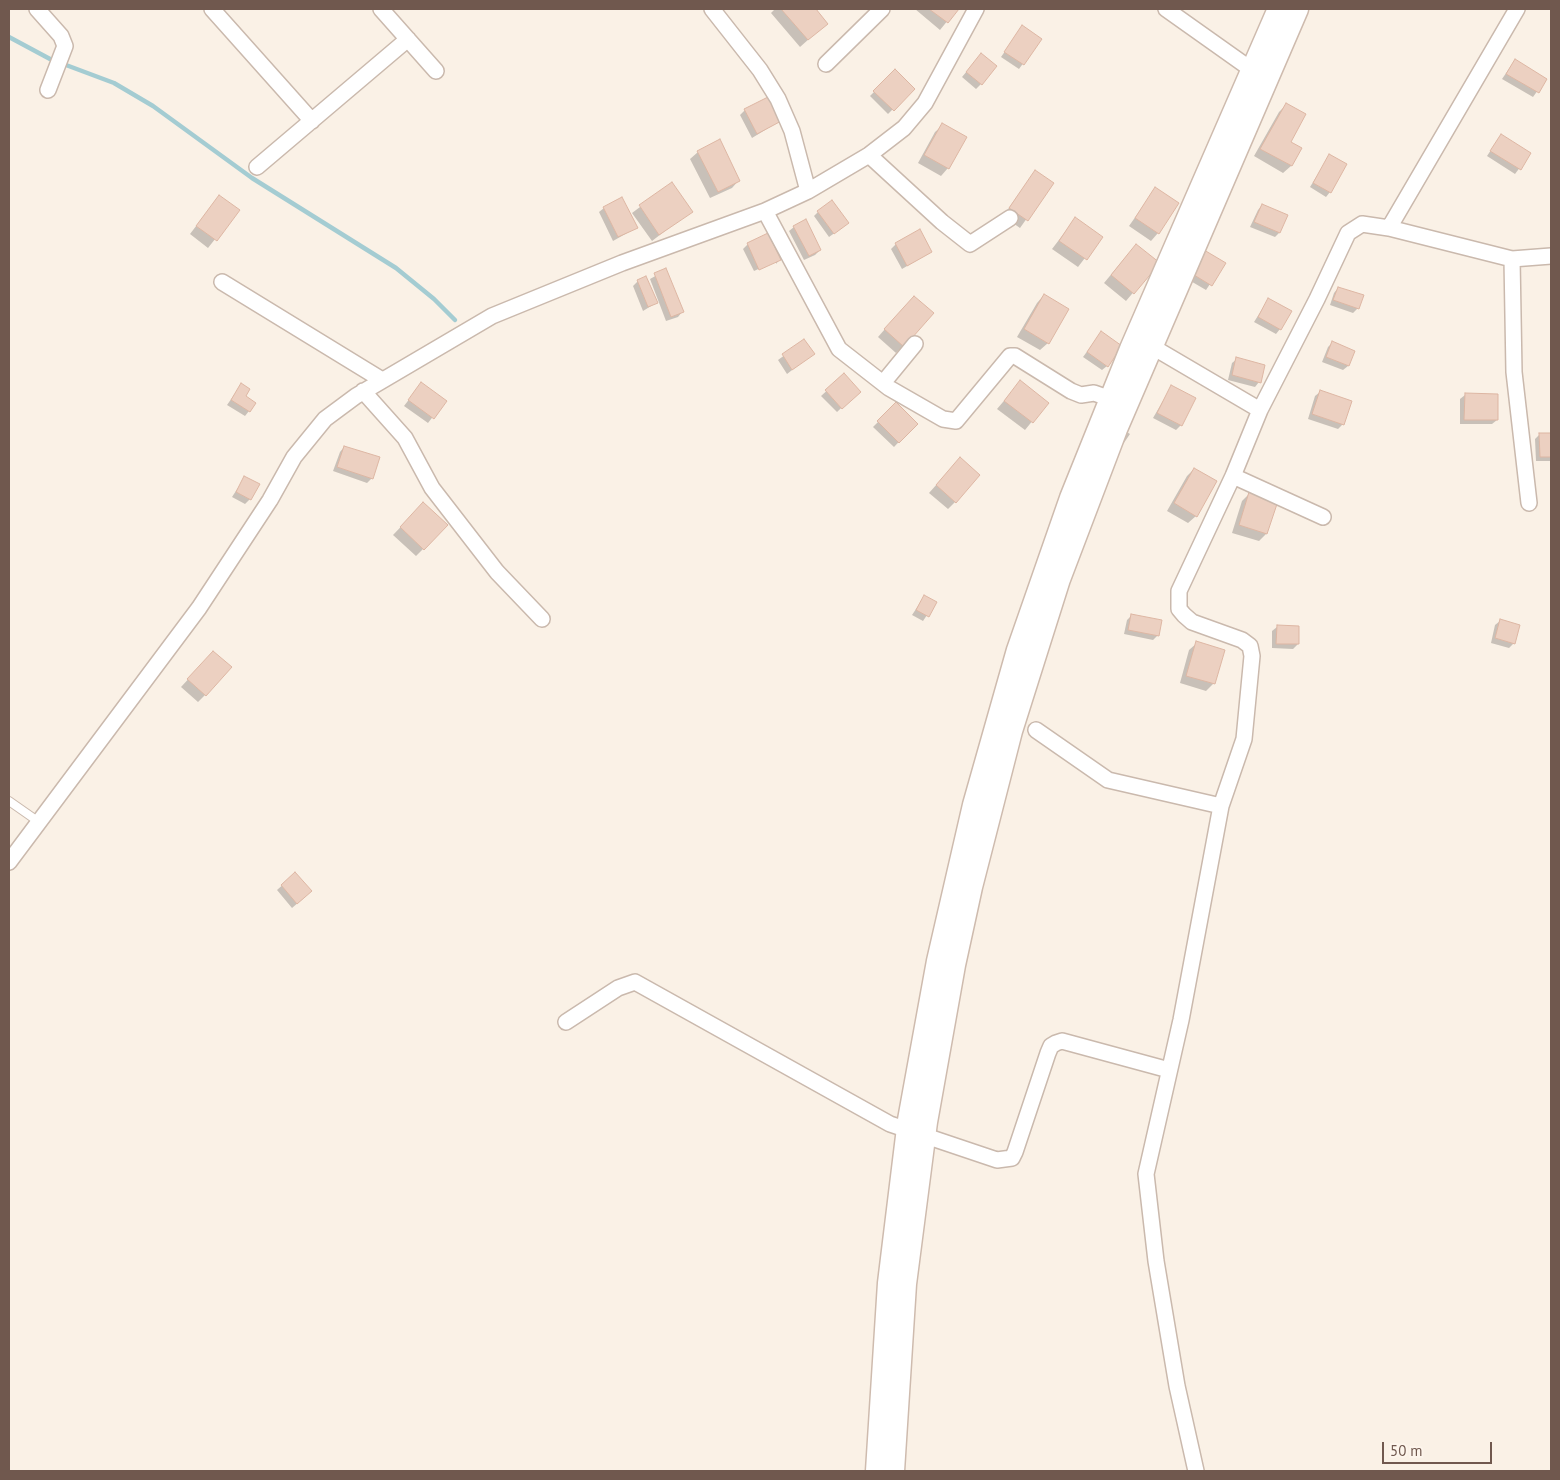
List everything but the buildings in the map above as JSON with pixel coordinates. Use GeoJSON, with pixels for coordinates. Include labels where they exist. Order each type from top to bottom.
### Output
{"type":"FeatureCollection","features":[{"type":"Feature","properties":{"kind":"main road"},"geometry":{"type":"LineString","coordinates":[[893,1471],[916,1134],[938,961],[983,770],[1044,574],[1110,399],[1279,9]]}},
{"type":"Feature","properties":{"kind":"main road"},"geometry":{"type":"LineString","coordinates":[[876,1471],[889,1283],[916,1134],[975,869],[1011,732],[1074,537],[1151,346],[1297,9]]}},
{"type":"Feature","properties":{"kind":"street"},"geometry":{"type":"LineString","coordinates":[[37,9],[61,36],[65,46],[48,90]]}},
{"type":"Feature","properties":{"kind":"street"},"geometry":{"type":"LineString","coordinates":[[212,9],[312,121]]}},
{"type":"Feature","properties":{"kind":"street"},"geometry":{"type":"LineString","coordinates":[[381,9],[436,71]]}},
{"type":"Feature","properties":{"kind":"street"},"geometry":{"type":"LineString","coordinates":[[712,9],[760,70],[778,99],[792,131],[808,191]]}},
{"type":"Feature","properties":{"kind":"street"},"geometry":{"type":"LineString","coordinates":[[826,64],[882,9]]}},
{"type":"Feature","properties":{"kind":"street"},"geometry":{"type":"LineString","coordinates":[[9,862],[199,608],[270,500],[294,457],[325,419],[382,380],[492,316],[622,263],[765,211],[808,191],[869,155],[904,128],[925,103],[976,9]]}},
{"type":"Feature","properties":{"kind":"street"},"geometry":{"type":"LineString","coordinates":[[1166,9],[1252,70]]}},
{"type":"Feature","properties":{"kind":"street"},"geometry":{"type":"LineString","coordinates":[[1389,228],[1517,9]]}},
{"type":"Feature","properties":{"kind":"street"},"geometry":{"type":"LineString","coordinates":[[258,167],[408,39]]}},
{"type":"Feature","properties":{"kind":"street"},"geometry":{"type":"LineString","coordinates":[[869,155],[942,222],[970,244],[1010,218]]}},
{"type":"Feature","properties":{"kind":"street"},"geometry":{"type":"LineString","coordinates":[[765,211],[833,340],[846,355],[883,383],[943,419],[956,421],[1004,360],[1010,356],[1015,356],[1071,391],[1081,395],[1094,393],[1110,399]]}},
{"type":"Feature","properties":{"kind":"street"},"geometry":{"type":"LineString","coordinates":[[1196,1471],[1177,1386],[1147,1194],[1146,1174],[1181,1020],[1221,806],[1244,739],[1252,652],[1242,640],[1192,622],[1179,609],[1179,592],[1234,476],[1260,410],[1317,299],[1348,233],[1362,224],[1389,228],[1512,259],[1551,256]]}},
{"type":"Feature","properties":{"kind":"street"},"geometry":{"type":"LineString","coordinates":[[1512,259],[1514,372],[1529,503]]}},
{"type":"Feature","properties":{"kind":"street"},"geometry":{"type":"LineString","coordinates":[[222,282],[382,380]]}},
{"type":"Feature","properties":{"kind":"street"},"geometry":{"type":"LineString","coordinates":[[883,383],[915,344]]}},
{"type":"Feature","properties":{"kind":"street"},"geometry":{"type":"LineString","coordinates":[[1151,346],[1260,410]]}},
{"type":"Feature","properties":{"kind":"street"},"geometry":{"type":"LineString","coordinates":[[363,392],[405,438],[432,488],[497,572],[542,619]]}},
{"type":"Feature","properties":{"kind":"street"},"geometry":{"type":"LineString","coordinates":[[1234,476],[1323,517]]}},
{"type":"Feature","properties":{"kind":"street"},"geometry":{"type":"LineString","coordinates":[[1036,730],[1108,780],[1221,806]]}},
{"type":"Feature","properties":{"kind":"street"},"geometry":{"type":"LineString","coordinates":[[566,1022],[630,982],[635,982],[890,1124],[988,1158],[1012,1158],[1048,1053],[1051,1046],[1056,1043],[1062,1041],[1169,1070]]}},
{"type":"Feature","properties":{"kind":"lane"},"geometry":{"type":"LineString","coordinates":[[9,802],[39,822]]}},
{"type":"Feature","properties":{"kind":"waterway"},"geometry":{"type":"LineString","coordinates":[[9,37],[50,59],[114,83],[153,106],[252,178],[396,268],[434,299],[455,320]]}}]}
